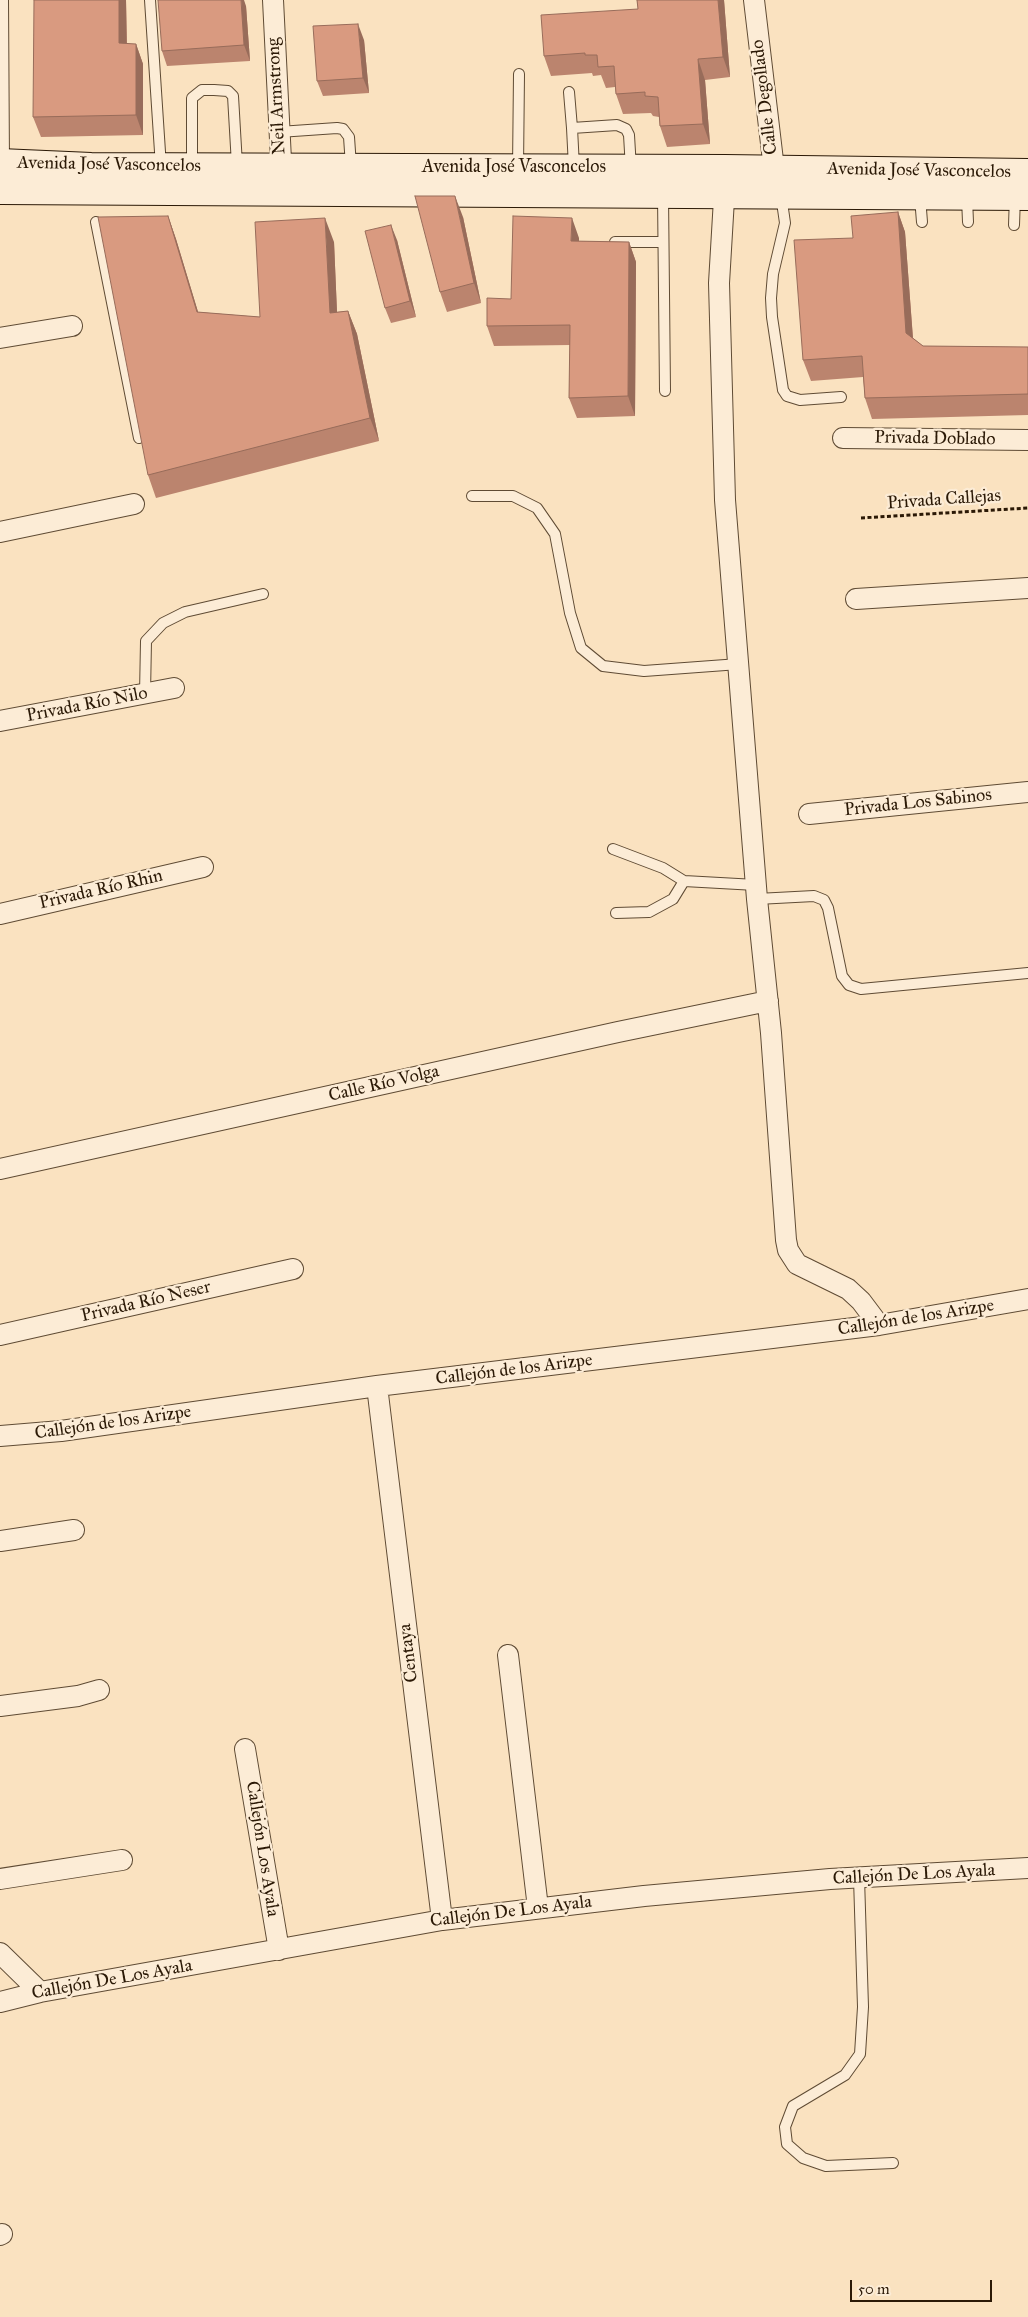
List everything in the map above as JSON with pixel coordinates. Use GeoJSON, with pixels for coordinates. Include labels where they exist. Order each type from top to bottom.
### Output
{"type":"FeatureCollection","features":[{"type":"Feature","properties":{"kind":"main road","name":"Avenida José Vasconcelos"},"geometry":{"type":"LineString","coordinates":[[2,163],[161,179]]}},
{"type":"Feature","properties":{"kind":"main road","name":"Avenida José Vasconcelos"},"geometry":{"type":"LineString","coordinates":[[0,190],[161,179],[282,180],[366,178],[518,181],[1020,184]]}},
{"type":"Feature","properties":{"kind":"street","name":"Neil Armstrong"},"geometry":{"type":"LineString","coordinates":[[273,0],[282,180]]}},
{"type":"Feature","properties":{"kind":"street","name":"Calle Degollado"},"geometry":{"type":"LineString","coordinates":[[754,0],[777,182]]}},
{"type":"Feature","properties":{"kind":"street"},"geometry":{"type":"LineString","coordinates":[[725,182],[719,284],[725,490],[786,1240],[788,1250],[797,1264],[848,1289],[861,1301],[879,1325]]}},
{"type":"Feature","properties":{"kind":"street"},"geometry":{"type":"LineString","coordinates":[[0,338],[72,326]]}},
{"type":"Feature","properties":{"kind":"street","name":"Privada Doblado"},"geometry":{"type":"LineString","coordinates":[[843,438],[1028,440]]}},
{"type":"Feature","properties":{"kind":"street"},"geometry":{"type":"LineString","coordinates":[[0,532],[134,504]]}},
{"type":"Feature","properties":{"kind":"street"},"geometry":{"type":"LineString","coordinates":[[856,599],[1028,588]]}},
{"type":"Feature","properties":{"kind":"street","name":"Privada Río Nilo"},"geometry":{"type":"LineString","coordinates":[[0,721],[174,688]]}},
{"type":"Feature","properties":{"kind":"street","name":"Privada Los Sabinos"},"geometry":{"type":"LineString","coordinates":[[809,814],[1028,792]]}},
{"type":"Feature","properties":{"kind":"street","name":"Privada Río Rhin"},"geometry":{"type":"LineString","coordinates":[[0,914],[203,867]]}},
{"type":"Feature","properties":{"kind":"street","name":"Calle Río Volga"},"geometry":{"type":"LineString","coordinates":[[0,1169],[609,1034],[768,1001]]}},
{"type":"Feature","properties":{"kind":"street","name":"Privada Río Neser"},"geometry":{"type":"LineString","coordinates":[[0,1335],[293,1269]]}},
{"type":"Feature","properties":{"kind":"street","name":"Callejón de los Arizpe"},"geometry":{"type":"LineString","coordinates":[[0,1436],[60,1431],[377,1386],[879,1325],[1028,1299]]}},
{"type":"Feature","properties":{"kind":"street","name":"Centaya"},"geometry":{"type":"LineString","coordinates":[[377,1386],[442,1920]]}},
{"type":"Feature","properties":{"kind":"street"},"geometry":{"type":"LineString","coordinates":[[0,1541],[74,1530]]}},
{"type":"Feature","properties":{"kind":"street"},"geometry":{"type":"LineString","coordinates":[[508,1655],[538,1908]]}},
{"type":"Feature","properties":{"kind":"street"},"geometry":{"type":"LineString","coordinates":[[0,1706],[78,1696],[99,1690]]}},
{"type":"Feature","properties":{"kind":"street","name":"Callejón Los Ayala"},"geometry":{"type":"LineString","coordinates":[[246,1749],[279,1950]]}},
{"type":"Feature","properties":{"kind":"street"},"geometry":{"type":"LineString","coordinates":[[0,1879],[122,1860]]}},
{"type":"Feature","properties":{"kind":"street","name":"Callejón De Los Ayala"},"geometry":{"type":"LineString","coordinates":[[0,2002],[40,1992],[442,1920],[644,1896],[859,1878],[1028,1868]]}},
{"type":"Feature","properties":{"kind":"street"},"geometry":{"type":"LineString","coordinates":[[0,1953],[40,1992]]}},
{"type":"Feature","properties":{"kind":"lane"},"geometry":{"type":"LineString","coordinates":[[2,163],[3,0]]}},
{"type":"Feature","properties":{"kind":"lane"},"geometry":{"type":"LineString","coordinates":[[150,0],[161,179]]}},
{"type":"Feature","properties":{"kind":"lane"},"geometry":{"type":"LineString","coordinates":[[518,74],[518,181]]}},
{"type":"Feature","properties":{"kind":"lane"},"geometry":{"type":"LineString","coordinates":[[193,179],[192,98],[202,90],[214,90],[228,91],[234,96],[237,179]]}},
{"type":"Feature","properties":{"kind":"lane"},"geometry":{"type":"LineString","coordinates":[[569,92],[575,181]]}},
{"type":"Feature","properties":{"kind":"lane"},"geometry":{"type":"LineString","coordinates":[[572,128],[623,126],[629,134],[632,182]]}},
{"type":"Feature","properties":{"kind":"lane"},"geometry":{"type":"LineString","coordinates":[[279,132],[342,129],[349,137],[366,178]]}},
{"type":"Feature","properties":{"kind":"lane"},"geometry":{"type":"LineString","coordinates":[[663,182],[662,242],[665,391]]}},
{"type":"Feature","properties":{"kind":"lane"},"geometry":{"type":"LineString","coordinates":[[777,182],[785,223],[773,274],[771,298],[783,390],[787,396],[800,400],[840,397]]}},
{"type":"Feature","properties":{"kind":"lane"},"geometry":{"type":"LineString","coordinates":[[920,183],[922,222]]}},
{"type":"Feature","properties":{"kind":"lane"},"geometry":{"type":"LineString","coordinates":[[966,183],[968,222]]}},
{"type":"Feature","properties":{"kind":"lane"},"geometry":{"type":"LineString","coordinates":[[1014,226],[1020,184]]}},
{"type":"Feature","properties":{"kind":"lane"},"geometry":{"type":"LineString","coordinates":[[96,222],[139,438]]}},
{"type":"Feature","properties":{"kind":"lane"},"geometry":{"type":"LineString","coordinates":[[608,242],[662,242]]}},
{"type":"Feature","properties":{"kind":"lane"},"geometry":{"type":"LineString","coordinates":[[472,496],[514,496],[537,508],[555,534],[570,613],[581,648],[603,666],[644,671],[739,664]]}},
{"type":"Feature","properties":{"kind":"lane"},"geometry":{"type":"LineString","coordinates":[[145,694],[146,641],[163,623],[184,612],[264,594]]}},
{"type":"Feature","properties":{"kind":"lane"},"geometry":{"type":"LineString","coordinates":[[613,849],[663,868],[684,881],[757,892],[814,896],[824,900],[828,908],[842,976],[849,986],[861,990],[1028,973]]}},
{"type":"Feature","properties":{"kind":"lane"},"geometry":{"type":"LineString","coordinates":[[616,913],[649,912],[673,899],[684,881]]}},
{"type":"Feature","properties":{"kind":"lane"},"geometry":{"type":"LineString","coordinates":[[859,1878],[863,2007],[860,2054],[845,2075],[793,2106],[785,2127],[787,2144],[803,2158],[826,2166],[893,2163]]}},
{"type":"Feature","properties":{"kind":"path","name":"Privada Callejas"},"geometry":{"type":"LineString","coordinates":[[861,518],[1028,508]]}},
{"type":"Feature","properties":{"kind":"building"},"geometry":{"type":"Polygon","coordinates":[[[34,0],[119,0],[119,43],[136,44],[136,115],[33,117],[34,0]]]}},
{"type":"Feature","properties":{"kind":"building"},"geometry":{"type":"Polygon","coordinates":[[[158,0],[241,0],[244,45],[162,51],[158,0]]]}},
{"type":"Feature","properties":{"kind":"building"},"geometry":{"type":"Polygon","coordinates":[[[637,0],[718,0],[723,57],[698,59],[703,124],[660,126],[658,97],[645,96],[645,92],[616,94],[614,66],[598,67],[597,55],[585,55],[585,53],[544,56],[541,15],[638,9],[637,0]]]}},
{"type":"Feature","properties":{"kind":"building"},"geometry":{"type":"Polygon","coordinates":[[[358,24],[363,78],[317,81],[313,26],[358,24]]]}},
{"type":"Feature","properties":{"kind":"building"},"geometry":{"type":"Polygon","coordinates":[[[415,196],[455,196],[474,283],[440,292],[415,196]]]}},
{"type":"Feature","properties":{"kind":"building"},"geometry":{"type":"Polygon","coordinates":[[[898,212],[906,333],[923,346],[1028,347],[1028,394],[865,398],[862,356],[803,360],[794,240],[853,238],[851,216],[898,212]]]}},
{"type":"Feature","properties":{"kind":"building"},"geometry":{"type":"Polygon","coordinates":[[[168,216],[197,312],[260,317],[255,222],[325,218],[330,313],[348,311],[370,418],[148,475],[98,217],[168,216]]]}},
{"type":"Feature","properties":{"kind":"building"},"geometry":{"type":"Polygon","coordinates":[[[513,216],[572,218],[571,241],[629,242],[628,396],[569,398],[570,325],[487,326],[487,298],[511,299],[513,216]]]}},
{"type":"Feature","properties":{"kind":"building"},"geometry":{"type":"Polygon","coordinates":[[[391,225],[410,301],[385,308],[365,231],[391,225]]]}}]}
